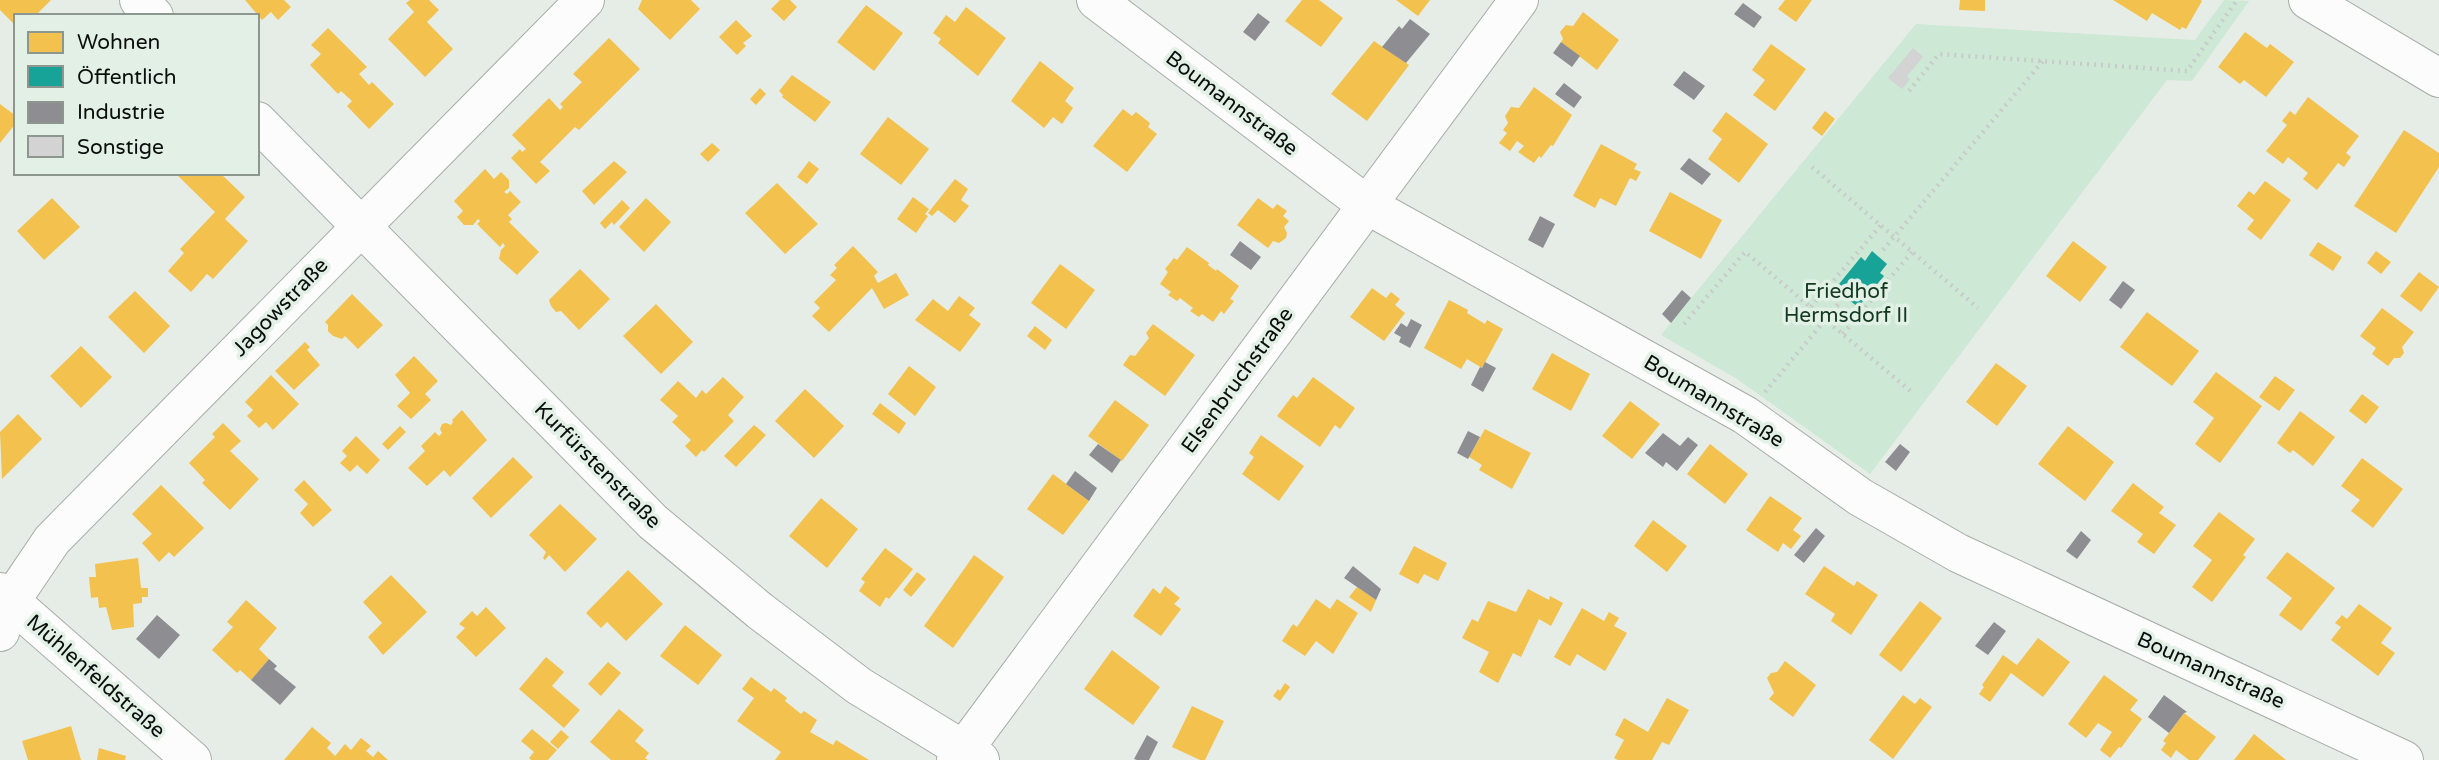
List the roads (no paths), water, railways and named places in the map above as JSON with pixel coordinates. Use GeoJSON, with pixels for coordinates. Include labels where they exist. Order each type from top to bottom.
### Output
{"type":"FeatureCollection","features":[{"type":"Feature","properties":{"kind":"street"},"geometry":{"type":"LineString","coordinates":[[139,0],[152,14]]}},
{"type":"Feature","properties":{"kind":"street","name":"Jagowstraße"},"geometry":{"type":"LineString","coordinates":[[3,609],[52,540],[584,0]]}},
{"type":"Feature","properties":{"kind":"street","name":"Boumannstraße"},"geometry":{"type":"LineString","coordinates":[[1096,0],[1367,205],[1745,415],[1860,497],[1958,553],[2404,760]]}},
{"type":"Feature","properties":{"kind":"street","name":"Elsenbruchstraße"},"geometry":{"type":"LineString","coordinates":[[967,757],[1519,0]]}},
{"type":"Feature","properties":{"kind":"street"},"geometry":{"type":"LineString","coordinates":[[2308,0],[2439,78]]}},
{"type":"Feature","properties":{"kind":"street","name":"Kurfürstenstraße"},"geometry":{"type":"LineString","coordinates":[[259,123],[653,522],[760,611],[859,686],[967,757]]}},
{"type":"Feature","properties":{"kind":"street","name":"Mühlenfeldstraße"},"geometry":{"type":"LineString","coordinates":[[3,609],[192,760]]}},
{"type":"Feature","properties":{"kind":"park label","name":"Friedhof Hermsdorf II"},"geometry":{"type":"Point","coordinates":[1846,303]}}]}
